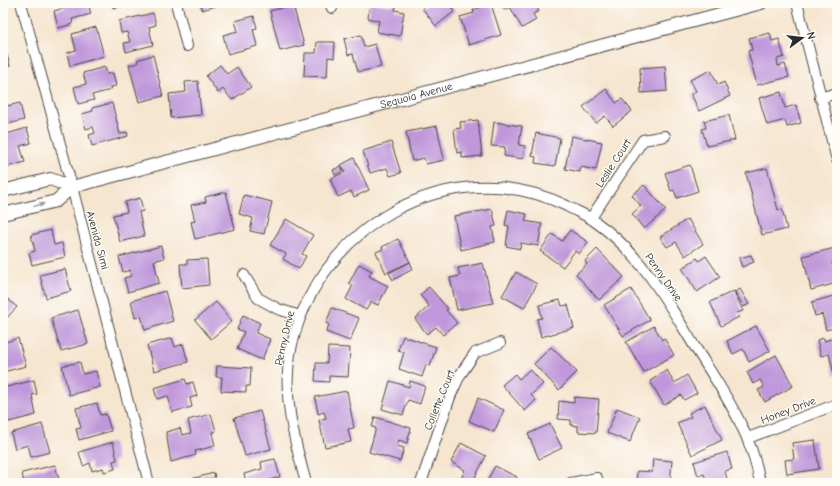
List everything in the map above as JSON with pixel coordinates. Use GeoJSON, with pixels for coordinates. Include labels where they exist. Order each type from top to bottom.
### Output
{"type":"FeatureCollection","features":[{"type":"Feature","properties":{"kind":"street","name":"Avenida Simi"},"geometry":{"type":"LineString","coordinates":[[21,3],[72,187],[149,483]]}},
{"type":"Feature","properties":{"kind":"street"},"geometry":{"type":"LineString","coordinates":[[176,3],[187,46]]}},
{"type":"Feature","properties":{"kind":"street","name":"Sequoia Avenue"},"geometry":{"type":"LineString","coordinates":[[3,214],[56,201],[72,187],[761,3]]}},
{"type":"Feature","properties":{"kind":"street"},"geometry":{"type":"LineString","coordinates":[[797,3],[837,160]]}},
{"type":"Feature","properties":{"kind":"street"},"geometry":{"type":"LineString","coordinates":[[820,98],[837,94]]}},
{"type":"Feature","properties":{"kind":"street","name":"Leslie Court"},"geometry":{"type":"LineString","coordinates":[[591,218],[643,140],[665,136]]}},
{"type":"Feature","properties":{"kind":"street"},"geometry":{"type":"LineString","coordinates":[[3,192],[50,179],[72,187]]}},
{"type":"Feature","properties":{"kind":"street","name":"Penny Drive"},"geometry":{"type":"LineString","coordinates":[[306,483],[292,431],[288,396],[290,354],[300,316],[319,278],[348,243],[367,227],[387,214],[424,198],[463,189],[510,189],[554,200],[591,218],[623,243],[649,273],[732,406],[748,438],[760,483]]}},
{"type":"Feature","properties":{"kind":"street"},"geometry":{"type":"LineString","coordinates":[[244,275],[258,298],[278,309],[300,316]]}},
{"type":"Feature","properties":{"kind":"street","name":"Collette Court"},"geometry":{"type":"LineString","coordinates":[[421,483],[450,397],[460,376],[475,353],[500,343]]}},
{"type":"Feature","properties":{"kind":"street","name":"Honey Drive"},"geometry":{"type":"LineString","coordinates":[[748,438],[837,404]]}},
{"type":"Feature","properties":{"kind":"street"},"geometry":{"type":"LineString","coordinates":[[571,483],[597,478]]}},
{"type":"Feature","properties":{"kind":"building"},"geometry":{"type":"Polygon","coordinates":[[[64,3],[88,3],[91,14],[72,19],[73,24],[58,28],[54,11],[65,8],[64,3]]]}},
{"type":"Feature","properties":{"kind":"building"},"geometry":{"type":"Polygon","coordinates":[[[112,3],[130,3],[130,4],[113,8],[112,3]]]}},
{"type":"Feature","properties":{"kind":"building"},"geometry":{"type":"Polygon","coordinates":[[[200,3],[226,3],[202,10],[200,3]]]}},
{"type":"Feature","properties":{"kind":"building"},"geometry":{"type":"Polygon","coordinates":[[[370,3],[396,6],[395,10],[404,12],[400,36],[377,32],[379,21],[368,18],[370,3]]]}},
{"type":"Feature","properties":{"kind":"building"},"geometry":{"type":"Polygon","coordinates":[[[429,3],[448,3],[455,11],[436,26],[422,8],[429,3]]]}},
{"type":"Feature","properties":{"kind":"building"},"geometry":{"type":"Polygon","coordinates":[[[501,3],[534,3],[539,11],[533,14],[536,20],[522,28],[510,7],[505,10],[501,3]]]}},
{"type":"Feature","properties":{"kind":"building"},"geometry":{"type":"Polygon","coordinates":[[[491,4],[501,35],[469,45],[460,17],[474,13],[473,10],[491,4]]]}},
{"type":"Feature","properties":{"kind":"building"},"geometry":{"type":"Polygon","coordinates":[[[293,5],[304,45],[280,51],[270,11],[293,5]]]}},
{"type":"Feature","properties":{"kind":"building"},"geometry":{"type":"Polygon","coordinates":[[[153,13],[156,25],[149,27],[153,45],[126,52],[124,43],[130,42],[127,32],[121,33],[119,21],[153,13]]]}},
{"type":"Feature","properties":{"kind":"building"},"geometry":{"type":"Polygon","coordinates":[[[254,16],[257,28],[253,29],[257,46],[228,54],[223,35],[238,31],[235,21],[254,16]]]}},
{"type":"Feature","properties":{"kind":"building"},"geometry":{"type":"Polygon","coordinates":[[[96,27],[104,56],[70,66],[67,53],[76,50],[72,34],[96,27]]]}},
{"type":"Feature","properties":{"kind":"building"},"geometry":{"type":"Polygon","coordinates":[[[770,33],[772,41],[779,39],[784,57],[777,59],[778,66],[785,64],[789,77],[757,85],[748,51],[752,50],[749,38],[770,33]]]}},
{"type":"Feature","properties":{"kind":"building"},"geometry":{"type":"Polygon","coordinates":[[[361,35],[364,47],[375,44],[381,67],[358,72],[353,54],[348,55],[344,39],[361,35]]]}},
{"type":"Feature","properties":{"kind":"building"},"geometry":{"type":"Polygon","coordinates":[[[317,42],[335,42],[334,58],[328,57],[327,77],[304,76],[305,53],[316,53],[317,42]]]}},
{"type":"Feature","properties":{"kind":"building"},"geometry":{"type":"Polygon","coordinates":[[[6,51],[10,66],[3,68],[3,52],[6,51]]]}},
{"type":"Feature","properties":{"kind":"building"},"geometry":{"type":"Polygon","coordinates":[[[153,55],[163,96],[139,102],[129,65],[138,63],[137,60],[153,55]]]}},
{"type":"Feature","properties":{"kind":"building"},"geometry":{"type":"Polygon","coordinates":[[[220,65],[227,74],[237,67],[251,87],[232,100],[223,89],[218,93],[206,76],[220,65]]]}},
{"type":"Feature","properties":{"kind":"building"},"geometry":{"type":"Polygon","coordinates":[[[665,66],[667,91],[641,93],[640,68],[665,66]]]}},
{"type":"Feature","properties":{"kind":"building"},"geometry":{"type":"Polygon","coordinates":[[[105,67],[107,74],[113,73],[116,86],[110,87],[111,90],[92,95],[94,100],[78,104],[74,87],[86,84],[83,73],[105,67]]]}},
{"type":"Feature","properties":{"kind":"building"},"geometry":{"type":"Polygon","coordinates":[[[711,70],[718,85],[724,82],[730,96],[699,111],[691,94],[696,91],[690,80],[711,70]]]}},
{"type":"Feature","properties":{"kind":"building"},"geometry":{"type":"Polygon","coordinates":[[[198,81],[201,115],[171,118],[169,94],[186,92],[185,82],[198,81]]]}},
{"type":"Feature","properties":{"kind":"building"},"geometry":{"type":"Polygon","coordinates":[[[606,89],[616,103],[622,99],[632,111],[613,126],[605,116],[596,123],[583,107],[606,89]]]}},
{"type":"Feature","properties":{"kind":"building"},"geometry":{"type":"Polygon","coordinates":[[[781,92],[785,108],[796,105],[801,123],[787,127],[785,120],[767,125],[759,98],[781,92]]]}},
{"type":"Feature","properties":{"kind":"building"},"geometry":{"type":"Polygon","coordinates":[[[3,95],[5,95],[7,106],[20,103],[24,120],[8,124],[6,118],[3,119],[3,95]]]}},
{"type":"Feature","properties":{"kind":"building"},"geometry":{"type":"Polygon","coordinates":[[[112,103],[120,134],[127,132],[128,136],[92,146],[89,135],[95,133],[93,127],[86,129],[82,114],[93,111],[92,108],[112,103]]]}},
{"type":"Feature","properties":{"kind":"building"},"geometry":{"type":"Polygon","coordinates":[[[729,115],[735,140],[707,146],[702,129],[706,128],[704,121],[729,115]]]}},
{"type":"Feature","properties":{"kind":"building"},"geometry":{"type":"Polygon","coordinates":[[[478,120],[482,156],[462,158],[462,152],[457,153],[454,129],[461,128],[460,122],[478,120]]]}},
{"type":"Feature","properties":{"kind":"building"},"geometry":{"type":"Polygon","coordinates":[[[494,122],[522,126],[519,145],[525,146],[523,159],[504,156],[505,147],[491,146],[494,122]]]}},
{"type":"Feature","properties":{"kind":"building"},"geometry":{"type":"Polygon","coordinates":[[[437,126],[444,160],[426,164],[424,158],[412,161],[406,132],[437,126]]]}},
{"type":"Feature","properties":{"kind":"building"},"geometry":{"type":"Polygon","coordinates":[[[27,128],[31,143],[20,146],[25,162],[3,168],[3,135],[27,128]]]}},
{"type":"Feature","properties":{"kind":"building"},"geometry":{"type":"Polygon","coordinates":[[[536,133],[560,138],[555,166],[535,163],[536,157],[532,156],[536,133]]]}},
{"type":"Feature","properties":{"kind":"building"},"geometry":{"type":"Polygon","coordinates":[[[571,136],[602,142],[596,170],[581,167],[580,172],[565,169],[571,136]]]}},
{"type":"Feature","properties":{"kind":"building"},"geometry":{"type":"Polygon","coordinates":[[[391,142],[401,173],[390,176],[387,168],[370,173],[363,151],[391,142]]]}},
{"type":"Feature","properties":{"kind":"building"},"geometry":{"type":"Polygon","coordinates":[[[354,158],[369,190],[354,197],[351,191],[338,197],[330,179],[345,172],[341,165],[354,158]]]}},
{"type":"Feature","properties":{"kind":"building"},"geometry":{"type":"Polygon","coordinates":[[[690,165],[698,191],[677,198],[674,190],[671,191],[665,173],[690,165]]]}},
{"type":"Feature","properties":{"kind":"building"},"geometry":{"type":"Polygon","coordinates":[[[341,166],[343,171],[335,175],[333,170],[341,166]]]}},
{"type":"Feature","properties":{"kind":"building"},"geometry":{"type":"Polygon","coordinates":[[[767,168],[778,210],[782,209],[787,229],[762,235],[746,173],[767,168]]]}},
{"type":"Feature","properties":{"kind":"building"},"geometry":{"type":"Polygon","coordinates":[[[644,185],[666,210],[644,229],[632,214],[641,206],[632,195],[644,185]]]}},
{"type":"Feature","properties":{"kind":"building"},"geometry":{"type":"Polygon","coordinates":[[[226,192],[235,229],[195,239],[191,222],[195,221],[191,205],[206,202],[205,197],[226,192]]]}},
{"type":"Feature","properties":{"kind":"building"},"geometry":{"type":"Polygon","coordinates":[[[244,195],[272,202],[264,234],[250,231],[253,218],[239,214],[244,195]]]}},
{"type":"Feature","properties":{"kind":"building"},"geometry":{"type":"Polygon","coordinates":[[[140,198],[143,211],[139,212],[144,236],[120,242],[113,215],[127,212],[125,202],[140,198]]]}},
{"type":"Feature","properties":{"kind":"building"},"geometry":{"type":"Polygon","coordinates":[[[492,209],[496,226],[492,227],[495,242],[461,250],[454,216],[492,209]]]}},
{"type":"Feature","properties":{"kind":"building"},"geometry":{"type":"Polygon","coordinates":[[[508,210],[527,214],[525,221],[542,224],[538,246],[521,243],[520,249],[506,246],[509,226],[505,225],[508,210]]]}},
{"type":"Feature","properties":{"kind":"building"},"geometry":{"type":"Polygon","coordinates":[[[286,219],[313,235],[302,254],[306,256],[299,269],[283,259],[286,254],[270,245],[286,219]]]}},
{"type":"Feature","properties":{"kind":"building"},"geometry":{"type":"Polygon","coordinates":[[[688,219],[703,244],[685,256],[676,242],[667,247],[660,237],[688,219]]]}},
{"type":"Feature","properties":{"kind":"building"},"geometry":{"type":"Polygon","coordinates":[[[51,230],[54,245],[62,243],[65,257],[32,265],[29,253],[35,251],[31,235],[51,230]]]}},
{"type":"Feature","properties":{"kind":"building"},"geometry":{"type":"Polygon","coordinates":[[[570,230],[588,242],[579,254],[575,251],[563,267],[540,251],[552,234],[562,241],[570,230]]]}},
{"type":"Feature","properties":{"kind":"building"},"geometry":{"type":"Polygon","coordinates":[[[398,239],[410,262],[386,273],[376,252],[383,249],[382,247],[398,239]]]}},
{"type":"Feature","properties":{"kind":"building"},"geometry":{"type":"Polygon","coordinates":[[[161,246],[164,258],[154,261],[159,283],[128,292],[124,278],[131,276],[130,270],[123,272],[119,257],[161,246]]]}},
{"type":"Feature","properties":{"kind":"building"},"geometry":{"type":"Polygon","coordinates":[[[835,248],[837,262],[832,263],[833,269],[837,268],[837,283],[811,290],[803,256],[835,248]]]}},
{"type":"Feature","properties":{"kind":"building"},"geometry":{"type":"Polygon","coordinates":[[[597,249],[624,277],[599,300],[576,274],[587,264],[585,261],[597,249]]]}},
{"type":"Feature","properties":{"kind":"building"},"geometry":{"type":"Polygon","coordinates":[[[751,255],[754,262],[742,267],[739,258],[751,255]]]}},
{"type":"Feature","properties":{"kind":"building"},"geometry":{"type":"Polygon","coordinates":[[[706,256],[720,277],[697,292],[682,268],[697,258],[699,261],[706,256]]]}},
{"type":"Feature","properties":{"kind":"building"},"geometry":{"type":"Polygon","coordinates":[[[207,259],[209,285],[182,288],[180,264],[187,264],[187,260],[207,259]]]}},
{"type":"Feature","properties":{"kind":"building"},"geometry":{"type":"Polygon","coordinates":[[[410,262],[413,269],[393,280],[389,273],[410,262]]]}},
{"type":"Feature","properties":{"kind":"building"},"geometry":{"type":"Polygon","coordinates":[[[483,263],[493,303],[457,310],[450,278],[460,276],[458,268],[483,263]]]}},
{"type":"Feature","properties":{"kind":"building"},"geometry":{"type":"Polygon","coordinates":[[[359,264],[372,271],[369,276],[388,286],[378,305],[371,302],[366,310],[346,299],[353,285],[349,283],[359,264]]]}},
{"type":"Feature","properties":{"kind":"building"},"geometry":{"type":"Polygon","coordinates":[[[65,269],[71,291],[46,298],[40,275],[65,269]]]}},
{"type":"Feature","properties":{"kind":"building"},"geometry":{"type":"Polygon","coordinates":[[[516,272],[537,284],[524,308],[502,296],[516,272]]]}},
{"type":"Feature","properties":{"kind":"building"},"geometry":{"type":"Polygon","coordinates":[[[429,287],[448,309],[446,310],[457,323],[443,335],[436,327],[427,334],[415,319],[429,306],[420,295],[429,287]]]}},
{"type":"Feature","properties":{"kind":"building"},"geometry":{"type":"Polygon","coordinates":[[[631,289],[650,320],[623,336],[604,305],[631,289]]]}},
{"type":"Feature","properties":{"kind":"building"},"geometry":{"type":"Polygon","coordinates":[[[740,289],[749,304],[744,307],[735,292],[740,289]]]}},
{"type":"Feature","properties":{"kind":"building"},"geometry":{"type":"Polygon","coordinates":[[[165,291],[173,321],[145,330],[141,316],[135,318],[131,301],[165,291]]]}},
{"type":"Feature","properties":{"kind":"building"},"geometry":{"type":"Polygon","coordinates":[[[734,291],[743,311],[737,313],[739,317],[721,326],[710,302],[734,291]]]}},
{"type":"Feature","properties":{"kind":"building"},"geometry":{"type":"Polygon","coordinates":[[[3,295],[17,307],[3,322],[3,295]]]}},
{"type":"Feature","properties":{"kind":"building"},"geometry":{"type":"Polygon","coordinates":[[[837,295],[837,327],[826,330],[822,314],[815,316],[812,302],[837,295]]]}},
{"type":"Feature","properties":{"kind":"building"},"geometry":{"type":"Polygon","coordinates":[[[560,300],[562,306],[568,305],[574,328],[541,337],[537,319],[542,318],[539,305],[560,300]]]}},
{"type":"Feature","properties":{"kind":"building"},"geometry":{"type":"Polygon","coordinates":[[[216,302],[232,321],[211,339],[195,320],[216,302]]]}},
{"type":"Feature","properties":{"kind":"building"},"geometry":{"type":"Polygon","coordinates":[[[332,308],[359,318],[350,341],[326,332],[329,325],[326,323],[332,308]]]}},
{"type":"Feature","properties":{"kind":"building"},"geometry":{"type":"Polygon","coordinates":[[[78,310],[88,344],[61,351],[51,318],[78,310]]]}},
{"type":"Feature","properties":{"kind":"building"},"geometry":{"type":"Polygon","coordinates":[[[243,315],[260,323],[256,333],[270,339],[262,360],[237,349],[244,332],[237,329],[243,315]]]}},
{"type":"Feature","properties":{"kind":"building"},"geometry":{"type":"Polygon","coordinates":[[[654,326],[662,340],[664,338],[674,355],[644,372],[626,342],[654,326]]]}},
{"type":"Feature","properties":{"kind":"building"},"geometry":{"type":"Polygon","coordinates":[[[756,326],[770,351],[749,362],[743,349],[733,354],[727,341],[756,326]]]}},
{"type":"Feature","properties":{"kind":"building"},"geometry":{"type":"Polygon","coordinates":[[[403,336],[436,347],[430,366],[426,365],[422,377],[399,369],[404,352],[398,350],[403,336]]]}},
{"type":"Feature","properties":{"kind":"building"},"geometry":{"type":"Polygon","coordinates":[[[837,337],[837,374],[834,375],[829,354],[821,356],[817,340],[824,338],[824,341],[837,337]]]}},
{"type":"Feature","properties":{"kind":"building"},"geometry":{"type":"Polygon","coordinates":[[[18,338],[26,366],[3,372],[3,343],[18,338]]]}},
{"type":"Feature","properties":{"kind":"building"},"geometry":{"type":"Polygon","coordinates":[[[172,338],[175,347],[183,344],[188,362],[154,371],[147,345],[172,338]]]}},
{"type":"Feature","properties":{"kind":"building"},"geometry":{"type":"Polygon","coordinates":[[[328,347],[350,348],[348,377],[329,376],[329,382],[315,381],[316,363],[327,363],[328,347]]]}},
{"type":"Feature","properties":{"kind":"building"},"geometry":{"type":"Polygon","coordinates":[[[551,347],[577,372],[559,390],[534,364],[551,347]]]}},
{"type":"Feature","properties":{"kind":"building"},"geometry":{"type":"Polygon","coordinates":[[[776,355],[793,386],[765,402],[758,390],[764,387],[760,380],[753,384],[747,372],[776,355]]]}},
{"type":"Feature","properties":{"kind":"building"},"geometry":{"type":"Polygon","coordinates":[[[80,362],[83,374],[96,371],[100,387],[69,395],[62,366],[80,362]]]}},
{"type":"Feature","properties":{"kind":"building"},"geometry":{"type":"Polygon","coordinates":[[[217,366],[251,368],[250,386],[246,386],[246,392],[221,391],[222,377],[216,377],[217,366]]]}},
{"type":"Feature","properties":{"kind":"building"},"geometry":{"type":"Polygon","coordinates":[[[530,369],[543,384],[531,395],[536,400],[525,411],[502,385],[515,374],[519,379],[530,369]]]}},
{"type":"Feature","properties":{"kind":"building"},"geometry":{"type":"Polygon","coordinates":[[[667,370],[674,383],[687,375],[697,393],[684,400],[681,395],[664,405],[650,381],[667,370]]]}},
{"type":"Feature","properties":{"kind":"building"},"geometry":{"type":"Polygon","coordinates":[[[185,379],[187,384],[193,382],[197,396],[190,398],[192,407],[172,412],[168,396],[157,399],[154,388],[185,379]]]}},
{"type":"Feature","properties":{"kind":"building"},"geometry":{"type":"Polygon","coordinates":[[[34,380],[37,394],[32,395],[36,415],[9,422],[3,399],[3,388],[34,380]]]}},
{"type":"Feature","properties":{"kind":"building"},"geometry":{"type":"Polygon","coordinates":[[[390,381],[409,387],[410,381],[425,386],[420,404],[408,400],[403,415],[382,409],[390,381]]]}},
{"type":"Feature","properties":{"kind":"building"},"geometry":{"type":"Polygon","coordinates":[[[347,391],[354,428],[348,429],[351,442],[325,447],[319,420],[326,418],[324,412],[318,414],[315,397],[347,391]]]}},
{"type":"Feature","properties":{"kind":"building"},"geometry":{"type":"Polygon","coordinates":[[[574,397],[599,399],[596,433],[578,432],[578,426],[571,425],[571,420],[558,419],[559,401],[574,403],[574,397]]]}},
{"type":"Feature","properties":{"kind":"building"},"geometry":{"type":"Polygon","coordinates":[[[478,398],[504,410],[494,432],[469,421],[478,398]]]}},
{"type":"Feature","properties":{"kind":"building"},"geometry":{"type":"Polygon","coordinates":[[[97,403],[100,415],[106,414],[111,431],[79,440],[76,429],[81,428],[76,408],[97,403]]]}},
{"type":"Feature","properties":{"kind":"building"},"geometry":{"type":"Polygon","coordinates":[[[705,405],[722,440],[692,455],[677,423],[691,417],[689,413],[705,405]]]}},
{"type":"Feature","properties":{"kind":"building"},"geometry":{"type":"Polygon","coordinates":[[[617,408],[640,417],[630,442],[607,433],[617,408]]]}},
{"type":"Feature","properties":{"kind":"building"},"geometry":{"type":"Polygon","coordinates":[[[260,411],[271,449],[245,456],[234,418],[260,411]]]}},
{"type":"Feature","properties":{"kind":"building"},"geometry":{"type":"Polygon","coordinates":[[[211,414],[216,431],[212,432],[215,446],[195,451],[196,455],[171,462],[166,432],[180,428],[182,435],[191,433],[188,420],[211,414]]]}},
{"type":"Feature","properties":{"kind":"building"},"geometry":{"type":"Polygon","coordinates":[[[375,417],[411,428],[407,443],[399,440],[397,446],[404,448],[400,461],[369,452],[376,428],[372,427],[375,417]]]}},
{"type":"Feature","properties":{"kind":"building"},"geometry":{"type":"Polygon","coordinates":[[[42,424],[50,452],[31,457],[28,445],[15,449],[11,433],[42,424]]]}},
{"type":"Feature","properties":{"kind":"building"},"geometry":{"type":"Polygon","coordinates":[[[550,424],[562,448],[539,459],[528,434],[550,424]]]}},
{"type":"Feature","properties":{"kind":"building"},"geometry":{"type":"Polygon","coordinates":[[[815,440],[819,469],[787,474],[785,460],[794,459],[792,443],[815,440]]]}},
{"type":"Feature","properties":{"kind":"building"},"geometry":{"type":"Polygon","coordinates":[[[113,442],[117,460],[113,461],[115,469],[104,472],[103,468],[92,471],[90,463],[83,466],[79,452],[113,442]]]}},
{"type":"Feature","properties":{"kind":"building"},"geometry":{"type":"Polygon","coordinates":[[[461,443],[486,456],[472,483],[461,479],[465,470],[451,462],[461,443]]]}},
{"type":"Feature","properties":{"kind":"building"},"geometry":{"type":"Polygon","coordinates":[[[727,452],[732,469],[725,471],[728,483],[707,483],[704,474],[698,476],[694,462],[727,452]]]}},
{"type":"Feature","properties":{"kind":"building"},"geometry":{"type":"Polygon","coordinates":[[[275,459],[280,477],[269,480],[269,483],[246,483],[244,474],[262,469],[261,462],[275,459]]]}},
{"type":"Feature","properties":{"kind":"building"},"geometry":{"type":"Polygon","coordinates":[[[653,459],[672,461],[670,483],[636,483],[637,471],[652,472],[653,459]]]}},
{"type":"Feature","properties":{"kind":"building"},"geometry":{"type":"Polygon","coordinates":[[[55,465],[60,483],[24,483],[22,473],[55,465]]]}},
{"type":"Feature","properties":{"kind":"building"},"geometry":{"type":"Polygon","coordinates":[[[495,466],[517,477],[514,483],[486,483],[495,466]]]}},
{"type":"Feature","properties":{"kind":"building"},"geometry":{"type":"Polygon","coordinates":[[[214,473],[216,483],[183,483],[183,481],[214,473]]]}}]}
